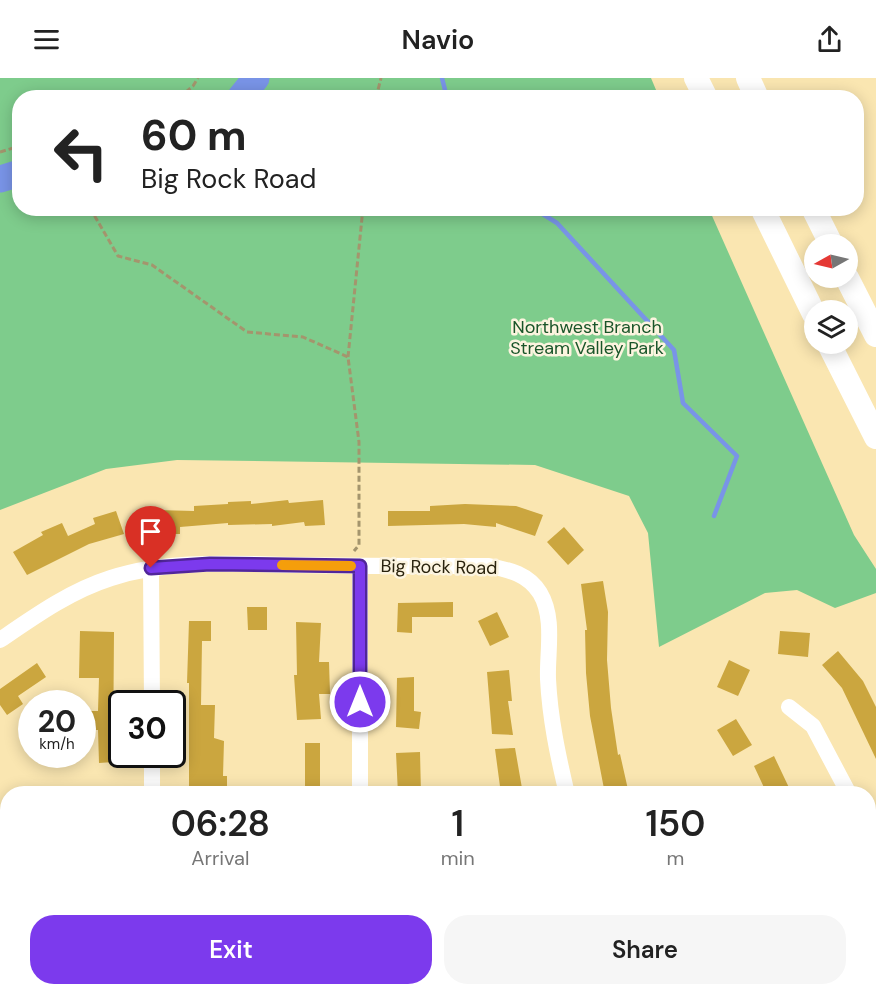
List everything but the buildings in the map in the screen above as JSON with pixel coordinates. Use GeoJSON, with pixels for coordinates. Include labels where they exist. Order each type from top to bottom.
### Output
{"type":"FeatureCollection","features":[{"type":"Feature","properties":{"kind":"highway"},"geometry":{"type":"LineString","coordinates":[[766,216],[807,300]]}},
{"type":"Feature","properties":{"kind":"highway"},"geometry":{"type":"LineString","coordinates":[[817,216],[826,234]]}},
{"type":"Feature","properties":{"kind":"highway"},"geometry":{"type":"LineString","coordinates":[[852,288],[876,335]]}},
{"type":"Feature","properties":{"kind":"highway"},"geometry":{"type":"LineString","coordinates":[[834,354],[876,438]]}},
{"type":"Feature","properties":{"kind":"street","name":"Big Rock Road"},"geometry":{"type":"LineString","coordinates":[[0,640],[77,590],[112,577],[151,568],[210,564],[489,566],[520,573],[533,583],[546,605],[548,679],[554,741],[565,786]]}},
{"type":"Feature","properties":{"kind":"street"},"geometry":{"type":"LineString","coordinates":[[354,566],[360,786]]}},
{"type":"Feature","properties":{"kind":"street"},"geometry":{"type":"LineString","coordinates":[[151,568],[152,690]]}},
{"type":"Feature","properties":{"kind":"street"},"geometry":{"type":"LineString","coordinates":[[789,707],[813,726],[845,786]]}},
{"type":"Feature","properties":{"kind":"street"},"geometry":{"type":"LineString","coordinates":[[152,768],[152,786]]}},
{"type":"Feature","properties":{"kind":"path"},"geometry":{"type":"LineString","coordinates":[[188,90],[198,78]]}},
{"type":"Feature","properties":{"kind":"path"},"geometry":{"type":"LineString","coordinates":[[95,216],[118,256],[152,265],[247,332],[303,337],[348,357]]}},
{"type":"Feature","properties":{"kind":"path"},"geometry":{"type":"LineString","coordinates":[[354,566],[350,555],[359,545],[359,442],[348,357],[362,216]]}},
{"type":"Feature","properties":{"kind":"green space","name":"Northwest Branch Stream Valley Park"},"geometry":{"type":"Polygon","coordinates":[[[0,78],[651,78],[656,90],[12,90],[12,216],[712,216],[854,535],[876,569],[876,593],[835,608],[797,590],[765,593],[659,647],[648,533],[629,496],[535,465],[177,460],[106,469],[0,510],[0,78]]]}},
{"type":"Feature","properties":{"kind":"waterway"},"geometry":{"type":"LineString","coordinates":[[246,90],[256,78]]}},
{"type":"Feature","properties":{"kind":"waterway"},"geometry":{"type":"LineString","coordinates":[[442,78],[445,90]]}},
{"type":"Feature","properties":{"kind":"waterway"},"geometry":{"type":"LineString","coordinates":[[0,179],[12,175]]}},
{"type":"Feature","properties":{"kind":"waterway"},"geometry":{"type":"LineString","coordinates":[[546,216],[557,223],[674,350],[683,403],[737,456],[714,516]]}},
{"type":"Feature","properties":{"kind":"slow traffic"},"geometry":{"type":"LineString","coordinates":[[282,565],[351,566]]}},
{"type":"Feature","properties":{"kind":"route"},"geometry":{"type":"LineString","coordinates":[[151,568],[210,564],[360,566],[360,702]]}}]}
